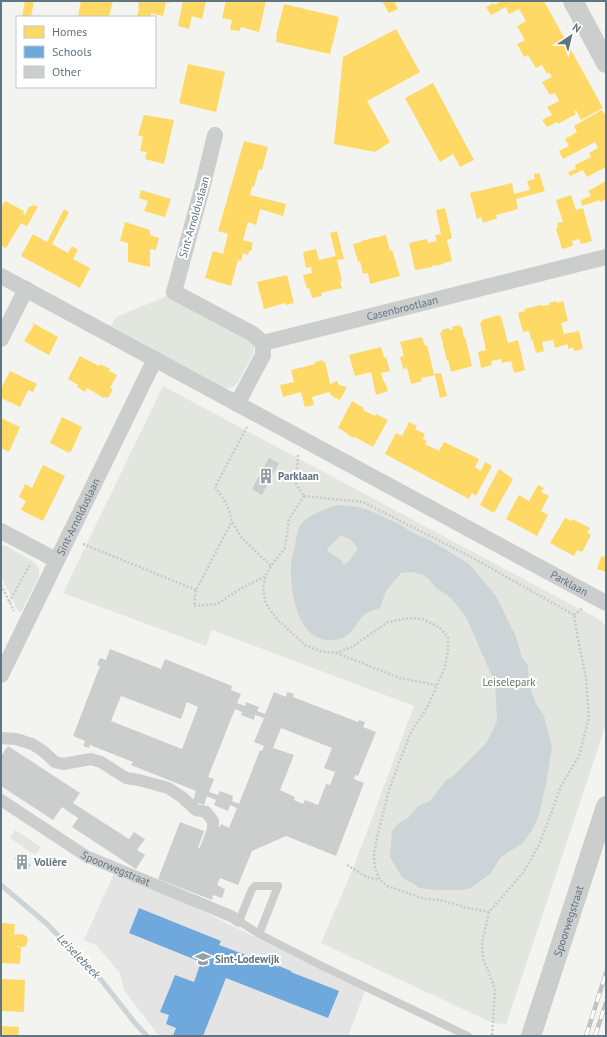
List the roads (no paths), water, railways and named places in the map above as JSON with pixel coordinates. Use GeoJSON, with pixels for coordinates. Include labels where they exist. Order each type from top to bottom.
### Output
{"type":"FeatureCollection","features":[{"type":"Feature","properties":{"kind":"street"},"geometry":{"type":"LineString","coordinates":[[573,1],[606,63]]}},
{"type":"Feature","properties":{"kind":"street","name":"Sint-Arnolduslaan"},"geometry":{"type":"LineString","coordinates":[[215,135],[174,292],[253,334],[263,343]]}},
{"type":"Feature","properties":{"kind":"street","name":"Casenbrootlaan"},"geometry":{"type":"LineString","coordinates":[[263,343],[606,258]]}},
{"type":"Feature","properties":{"kind":"street","name":"Parklaan"},"geometry":{"type":"LineString","coordinates":[[1,276],[606,603]]}},
{"type":"Feature","properties":{"kind":"street"},"geometry":{"type":"LineString","coordinates":[[1,339],[26,289]]}},
{"type":"Feature","properties":{"kind":"street"},"geometry":{"type":"LineString","coordinates":[[237,404],[263,355],[263,343]]}},
{"type":"Feature","properties":{"kind":"street","name":"Sint-Arnolduslaan"},"geometry":{"type":"LineString","coordinates":[[1,675],[155,359]]}},
{"type":"Feature","properties":{"kind":"street"},"geometry":{"type":"LineString","coordinates":[[1,531],[56,560]]}},
{"type":"Feature","properties":{"kind":"street"},"geometry":{"type":"LineString","coordinates":[[1,738],[16,739],[32,744],[43,751],[55,762],[63,764],[91,759],[101,762],[126,778],[168,788],[196,810],[206,812],[213,821],[213,830],[205,851]]}},
{"type":"Feature","properties":{"kind":"street","name":"Spoorwegstraat"},"geometry":{"type":"LineString","coordinates":[[1,800],[86,856],[231,916],[239,921]]}},
{"type":"Feature","properties":{"kind":"street","name":"Spoorwegstraat"},"geometry":{"type":"LineString","coordinates":[[531,1036],[606,806]]}},
{"type":"Feature","properties":{"kind":"lane"},"geometry":{"type":"LineString","coordinates":[[239,921],[252,889],[255,886],[278,886],[259,934]]}},
{"type":"Feature","properties":{"kind":"lane","name":"Spoorwegstraat"},"geometry":{"type":"LineString","coordinates":[[239,921],[259,934],[324,967],[468,1036]]}},
{"type":"Feature","properties":{"kind":"waterway","name":"Leiselebeek"},"geometry":{"type":"LineString","coordinates":[[1,885],[46,923],[98,976],[147,1036]]}},
{"type":"Feature","properties":{"kind":"railway"},"geometry":{"type":"LineString","coordinates":[[586,1036],[606,973]]}},
{"type":"Feature","properties":{"kind":"railway"},"geometry":{"type":"LineString","coordinates":[[595,1036],[606,1003]]}},
{"type":"Feature","properties":{"kind":"place","name":"Parklaan"},"geometry":{"type":"Point","coordinates":[266,476]}},
{"type":"Feature","properties":{"kind":"place","name":"Volière"},"geometry":{"type":"Point","coordinates":[22,862]}},
{"type":"Feature","properties":{"kind":"place","name":"Sint-Lodewijk"},"geometry":{"type":"Point","coordinates":[203,959]}},
{"type":"Feature","properties":{"kind":"park label","name":"Leiselepark"},"geometry":{"type":"Point","coordinates":[509,682]}}]}
